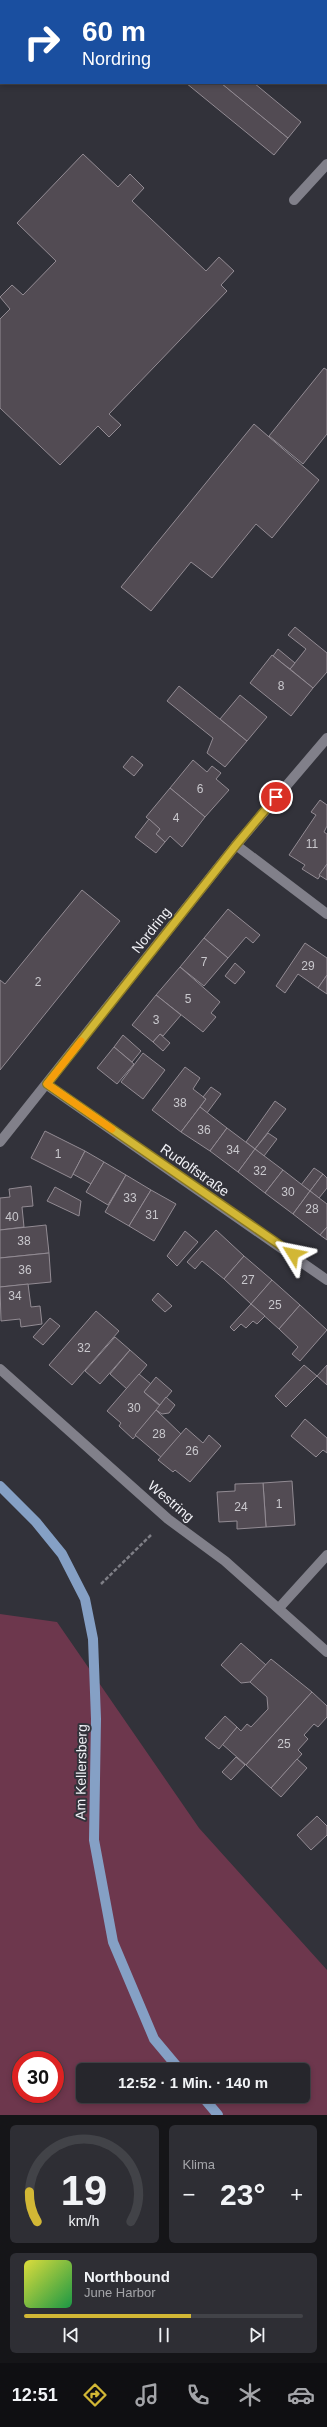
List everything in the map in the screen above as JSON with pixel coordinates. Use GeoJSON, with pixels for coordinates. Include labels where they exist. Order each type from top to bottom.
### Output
{"type":"FeatureCollection","features":[{"type":"Feature","properties":{"kind":"main road","name":"Am Kellersberg"},"geometry":{"type":"LineString","coordinates":[[0,1486],[36,1522],[62,1554],[85,1600],[93,1639],[96,1719],[94,1840],[113,1942],[154,2039],[174,2063]]}},
{"type":"Feature","properties":{"kind":"main road"},"geometry":{"type":"LineString","coordinates":[[208,2103],[218,2115]]}},
{"type":"Feature","properties":{"kind":"street"},"geometry":{"type":"LineString","coordinates":[[294,200],[327,164]]}},
{"type":"Feature","properties":{"kind":"street","name":"Nordring"},"geometry":{"type":"LineString","coordinates":[[0,1142],[236,845],[327,738]]}},
{"type":"Feature","properties":{"kind":"street"},"geometry":{"type":"LineString","coordinates":[[236,845],[327,914]]}},
{"type":"Feature","properties":{"kind":"street","name":"Rudolfstraße"},"geometry":{"type":"LineString","coordinates":[[47,1084],[327,1280]]}},
{"type":"Feature","properties":{"kind":"street","name":"Westring"},"geometry":{"type":"LineString","coordinates":[[0,1369],[168,1519],[224,1561],[327,1652]]}},
{"type":"Feature","properties":{"kind":"street"},"geometry":{"type":"LineString","coordinates":[[279,1608],[327,1555]]}},
{"type":"Feature","properties":{"kind":"path"},"geometry":{"type":"LineString","coordinates":[[85,1600],[168,1519]]}},
{"type":"Feature","properties":{"kind":"shaded area"},"geometry":{"type":"Polygon","coordinates":[[[0,1614],[57,1622],[199,1828],[327,1970],[327,2115],[0,2115],[0,1614]]]}},
{"type":"Feature","properties":{"kind":"building"},"geometry":{"type":"Polygon","coordinates":[[[187,84],[222,84],[288,138],[274,155],[187,84]]]}},
{"type":"Feature","properties":{"kind":"building"},"geometry":{"type":"Polygon","coordinates":[[[222,84],[255,84],[301,122],[288,138],[222,84]]]}},
{"type":"Feature","properties":{"kind":"building"},"geometry":{"type":"Polygon","coordinates":[[[83,154],[118,187],[130,174],[144,188],[132,201],[206,271],[219,257],[234,271],[221,285],[227,291],[109,414],[121,425],[109,437],[98,426],[60,465],[0,408],[0,319],[10,309],[0,297],[12,285],[23,295],[56,261],[17,223],[83,154]]]}},
{"type":"Feature","properties":{"kind":"building"},"geometry":{"type":"Polygon","coordinates":[[[324,368],[327,370],[327,434],[303,464],[269,436],[324,368]]]}},
{"type":"Feature","properties":{"kind":"building"},"geometry":{"type":"Polygon","coordinates":[[[254,424],[319,480],[272,538],[256,524],[212,578],[191,562],[151,611],[121,587],[254,424]]]}},
{"type":"Feature","properties":{"kind":"building"},"geometry":{"type":"Polygon","coordinates":[[[295,627],[327,653],[327,672],[313,688],[290,669],[306,649],[288,635],[295,627]]]}},
{"type":"Feature","properties":{"kind":"building"},"geometry":{"type":"Polygon","coordinates":[[[278,649],[295,663],[290,669],[273,656],[278,649]]]}},
{"type":"Feature","properties":{"kind":"building"},"geometry":{"type":"Polygon","coordinates":[[[272,655],[313,688],[291,716],[250,683],[272,655]]]}},
{"type":"Feature","properties":{"kind":"building"},"geometry":{"type":"Polygon","coordinates":[[[179,686],[247,741],[225,767],[207,753],[213,738],[167,701],[179,686]]]}},
{"type":"Feature","properties":{"kind":"building"},"geometry":{"type":"Polygon","coordinates":[[[240,695],[267,717],[247,741],[220,719],[240,695]]]}},
{"type":"Feature","properties":{"kind":"building"},"geometry":{"type":"Polygon","coordinates":[[[132,756],[143,765],[134,776],[123,767],[132,756]]]}},
{"type":"Feature","properties":{"kind":"building"},"geometry":{"type":"Polygon","coordinates":[[[193,760],[207,772],[212,766],[221,773],[216,779],[229,790],[205,817],[170,788],[193,760]]]}},
{"type":"Feature","properties":{"kind":"building"},"geometry":{"type":"Polygon","coordinates":[[[170,788],[205,817],[182,847],[170,836],[165,842],[156,834],[160,829],[146,817],[170,788]]]}},
{"type":"Feature","properties":{"kind":"building"},"geometry":{"type":"Polygon","coordinates":[[[320,800],[327,805],[327,826],[324,832],[327,834],[327,864],[318,879],[302,869],[305,865],[289,855],[316,815],[311,812],[320,800]]]}},
{"type":"Feature","properties":{"kind":"building"},"geometry":{"type":"Polygon","coordinates":[[[149,819],[160,829],[156,834],[165,842],[156,853],[135,837],[149,819]]]}},
{"type":"Feature","properties":{"kind":"building"},"geometry":{"type":"Polygon","coordinates":[[[327,864],[327,880],[319,875],[327,864]]]}},
{"type":"Feature","properties":{"kind":"building"},"geometry":{"type":"Polygon","coordinates":[[[82,890],[120,921],[0,1070],[0,980],[5,984],[82,890]]]}},
{"type":"Feature","properties":{"kind":"building"},"geometry":{"type":"Polygon","coordinates":[[[228,909],[260,935],[253,943],[246,937],[228,958],[204,938],[228,909]]]}},
{"type":"Feature","properties":{"kind":"building"},"geometry":{"type":"Polygon","coordinates":[[[204,938],[228,958],[204,986],[180,967],[204,938]]]}},
{"type":"Feature","properties":{"kind":"building"},"geometry":{"type":"Polygon","coordinates":[[[305,943],[327,958],[327,975],[318,988],[298,974],[285,993],[276,986],[305,943]]]}},
{"type":"Feature","properties":{"kind":"building"},"geometry":{"type":"Polygon","coordinates":[[[235,963],[245,972],[235,984],[225,976],[235,963]]]}},
{"type":"Feature","properties":{"kind":"building"},"geometry":{"type":"Polygon","coordinates":[[[180,967],[220,1002],[211,1013],[216,1017],[203,1032],[156,995],[180,967]]]}},
{"type":"Feature","properties":{"kind":"building"},"geometry":{"type":"Polygon","coordinates":[[[327,975],[327,994],[318,988],[327,975]]]}},
{"type":"Feature","properties":{"kind":"building"},"geometry":{"type":"Polygon","coordinates":[[[156,995],[181,1015],[163,1036],[160,1034],[153,1042],[132,1025],[156,995]]]}},
{"type":"Feature","properties":{"kind":"building"},"geometry":{"type":"Polygon","coordinates":[[[160,1034],[170,1043],[163,1051],[153,1042],[160,1034]]]}},
{"type":"Feature","properties":{"kind":"building"},"geometry":{"type":"Polygon","coordinates":[[[123,1035],[141,1051],[132,1062],[114,1047],[123,1035]]]}},
{"type":"Feature","properties":{"kind":"building"},"geometry":{"type":"Polygon","coordinates":[[[114,1047],[134,1064],[117,1084],[97,1068],[114,1047]]]}},
{"type":"Feature","properties":{"kind":"building"},"geometry":{"type":"Polygon","coordinates":[[[143,1053],[165,1070],[143,1099],[121,1082],[143,1053]]]}},
{"type":"Feature","properties":{"kind":"building"},"geometry":{"type":"Polygon","coordinates":[[[185,1067],[200,1078],[193,1089],[206,1099],[181,1132],[152,1110],[185,1067]]]}},
{"type":"Feature","properties":{"kind":"building"},"geometry":{"type":"Polygon","coordinates":[[[211,1087],[221,1094],[207,1113],[200,1107],[206,1099],[203,1097],[211,1087]]]}},
{"type":"Feature","properties":{"kind":"building"},"geometry":{"type":"Polygon","coordinates":[[[275,1101],[286,1109],[255,1149],[246,1142],[275,1101]]]}},
{"type":"Feature","properties":{"kind":"building"},"geometry":{"type":"Polygon","coordinates":[[[200,1107],[227,1128],[210,1151],[181,1132],[200,1107]]]}},
{"type":"Feature","properties":{"kind":"building"},"geometry":{"type":"Polygon","coordinates":[[[227,1128],[255,1149],[238,1172],[210,1151],[227,1128]]]}},
{"type":"Feature","properties":{"kind":"building"},"geometry":{"type":"Polygon","coordinates":[[[45,1131],[85,1151],[71,1178],[31,1158],[45,1131]]]}},
{"type":"Feature","properties":{"kind":"building"},"geometry":{"type":"Polygon","coordinates":[[[268,1133],[277,1139],[264,1156],[255,1149],[268,1133]]]}},
{"type":"Feature","properties":{"kind":"building"},"geometry":{"type":"Polygon","coordinates":[[[255,1149],[283,1170],[265,1193],[238,1172],[255,1149]]]}},
{"type":"Feature","properties":{"kind":"building"},"geometry":{"type":"Polygon","coordinates":[[[85,1151],[104,1162],[91,1184],[73,1174],[85,1151]]]}},
{"type":"Feature","properties":{"kind":"building"},"geometry":{"type":"Polygon","coordinates":[[[104,1162],[126,1175],[108,1205],[86,1192],[104,1162]]]}},
{"type":"Feature","properties":{"kind":"building"},"geometry":{"type":"Polygon","coordinates":[[[314,1168],[323,1174],[310,1191],[301,1185],[314,1168]]]}},
{"type":"Feature","properties":{"kind":"building"},"geometry":{"type":"Polygon","coordinates":[[[283,1170],[310,1191],[293,1214],[265,1193],[283,1170]]]}},
{"type":"Feature","properties":{"kind":"building"},"geometry":{"type":"Polygon","coordinates":[[[323,1174],[327,1178],[327,1188],[319,1198],[310,1191],[323,1174]]]}},
{"type":"Feature","properties":{"kind":"building"},"geometry":{"type":"Polygon","coordinates":[[[126,1175],[151,1190],[129,1226],[105,1212],[126,1175]]]}},
{"type":"Feature","properties":{"kind":"building"},"geometry":{"type":"Polygon","coordinates":[[[31,1186],[33,1206],[22,1207],[24,1227],[0,1230],[0,1198],[10,1197],[9,1189],[31,1186]]]}},
{"type":"Feature","properties":{"kind":"building"},"geometry":{"type":"Polygon","coordinates":[[[55,1187],[81,1201],[79,1216],[47,1201],[55,1187]]]}},
{"type":"Feature","properties":{"kind":"building"},"geometry":{"type":"Polygon","coordinates":[[[151,1190],[176,1204],[154,1241],[129,1226],[151,1190]]]}},
{"type":"Feature","properties":{"kind":"building"},"geometry":{"type":"Polygon","coordinates":[[[310,1191],[327,1204],[327,1227],[320,1235],[293,1214],[310,1191]]]}},
{"type":"Feature","properties":{"kind":"building"},"geometry":{"type":"Polygon","coordinates":[[[46,1225],[49,1253],[0,1258],[0,1230],[46,1225]]]}},
{"type":"Feature","properties":{"kind":"building"},"geometry":{"type":"Polygon","coordinates":[[[327,1227],[327,1240],[320,1235],[327,1227]]]}},
{"type":"Feature","properties":{"kind":"building"},"geometry":{"type":"Polygon","coordinates":[[[216,1230],[244,1256],[224,1279],[202,1261],[195,1269],[187,1262],[216,1230]]]}},
{"type":"Feature","properties":{"kind":"building"},"geometry":{"type":"Polygon","coordinates":[[[185,1231],[198,1242],[177,1266],[167,1256],[185,1231]]]}},
{"type":"Feature","properties":{"kind":"building"},"geometry":{"type":"Polygon","coordinates":[[[49,1253],[51,1282],[0,1287],[0,1258],[49,1253]]]}},
{"type":"Feature","properties":{"kind":"building"},"geometry":{"type":"Polygon","coordinates":[[[244,1256],[272,1280],[251,1304],[224,1279],[244,1256]]]}},
{"type":"Feature","properties":{"kind":"building"},"geometry":{"type":"Polygon","coordinates":[[[272,1280],[300,1305],[279,1329],[251,1304],[272,1280]]]}},
{"type":"Feature","properties":{"kind":"building"},"geometry":{"type":"Polygon","coordinates":[[[28,1284],[31,1307],[40,1306],[42,1324],[21,1327],[20,1319],[1,1321],[0,1287],[28,1284]]]}},
{"type":"Feature","properties":{"kind":"building"},"geometry":{"type":"Polygon","coordinates":[[[158,1293],[172,1306],[165,1312],[152,1300],[158,1293]]]}},
{"type":"Feature","properties":{"kind":"building"},"geometry":{"type":"Polygon","coordinates":[[[251,1304],[265,1316],[257,1324],[253,1321],[246,1328],[241,1324],[234,1331],[230,1327],[251,1304]]]}},
{"type":"Feature","properties":{"kind":"building"},"geometry":{"type":"Polygon","coordinates":[[[300,1305],[327,1330],[300,1361],[292,1354],[298,1347],[279,1329],[300,1305]]]}},
{"type":"Feature","properties":{"kind":"building"},"geometry":{"type":"Polygon","coordinates":[[[96,1311],[119,1331],[72,1385],[49,1365],[96,1311]]]}},
{"type":"Feature","properties":{"kind":"building"},"geometry":{"type":"Polygon","coordinates":[[[50,1318],[60,1326],[43,1345],[33,1337],[50,1318]]]}},
{"type":"Feature","properties":{"kind":"building"},"geometry":{"type":"Polygon","coordinates":[[[115,1337],[130,1350],[100,1384],[85,1371],[115,1337]]]}},
{"type":"Feature","properties":{"kind":"building"},"geometry":{"type":"Polygon","coordinates":[[[130,1350],[147,1365],[127,1389],[110,1374],[130,1350]]]}},
{"type":"Feature","properties":{"kind":"building"},"geometry":{"type":"Polygon","coordinates":[[[304,1365],[317,1376],[286,1407],[275,1396],[304,1365]]]}},
{"type":"Feature","properties":{"kind":"building"},"geometry":{"type":"Polygon","coordinates":[[[327,1365],[327,1385],[317,1376],[327,1365]]]}},
{"type":"Feature","properties":{"kind":"building"},"geometry":{"type":"Polygon","coordinates":[[[139,1374],[151,1384],[144,1392],[160,1406],[133,1439],[119,1426],[121,1423],[107,1411],[139,1374]]]}},
{"type":"Feature","properties":{"kind":"building"},"geometry":{"type":"Polygon","coordinates":[[[156,1377],[172,1391],[160,1405],[144,1392],[156,1377]]]}},
{"type":"Feature","properties":{"kind":"building"},"geometry":{"type":"Polygon","coordinates":[[[166,1397],[175,1405],[169,1413],[162,1414],[156,1410],[166,1397]]]}},
{"type":"Feature","properties":{"kind":"building"},"geometry":{"type":"Polygon","coordinates":[[[156,1410],[182,1435],[162,1458],[135,1435],[156,1410]]]}},
{"type":"Feature","properties":{"kind":"building"},"geometry":{"type":"Polygon","coordinates":[[[305,1419],[327,1438],[327,1453],[323,1450],[316,1457],[291,1436],[305,1419]]]}},
{"type":"Feature","properties":{"kind":"building"},"geometry":{"type":"Polygon","coordinates":[[[186,1428],[203,1443],[209,1435],[221,1446],[190,1482],[175,1470],[173,1472],[158,1460],[186,1428]]]}},
{"type":"Feature","properties":{"kind":"building"},"geometry":{"type":"Polygon","coordinates":[[[292,1481],[295,1525],[266,1527],[263,1483],[292,1481]]]}},
{"type":"Feature","properties":{"kind":"building"},"geometry":{"type":"Polygon","coordinates":[[[263,1483],[266,1527],[237,1529],[237,1521],[219,1522],[217,1492],[235,1491],[235,1484],[263,1483]]]}},
{"type":"Feature","properties":{"kind":"building"},"geometry":{"type":"Polygon","coordinates":[[[241,1643],[266,1665],[250,1682],[241,1683],[221,1665],[241,1643]]]}},
{"type":"Feature","properties":{"kind":"building"},"geometry":{"type":"Polygon","coordinates":[[[271,1659],[312,1692],[246,1765],[222,1744],[237,1727],[241,1731],[247,1724],[251,1727],[268,1709],[267,1697],[250,1682],[271,1659]]]}},
{"type":"Feature","properties":{"kind":"building"},"geometry":{"type":"Polygon","coordinates":[[[312,1692],[327,1706],[327,1717],[318,1727],[314,1724],[304,1735],[308,1739],[298,1750],[302,1754],[271,1788],[246,1765],[312,1692]]]}},
{"type":"Feature","properties":{"kind":"building"},"geometry":{"type":"Polygon","coordinates":[[[225,1716],[237,1727],[219,1749],[205,1738],[225,1716]]]}},
{"type":"Feature","properties":{"kind":"building"},"geometry":{"type":"Polygon","coordinates":[[[236,1757],[245,1765],[231,1780],[222,1772],[236,1757]]]}},
{"type":"Feature","properties":{"kind":"building"},"geometry":{"type":"Polygon","coordinates":[[[297,1759],[307,1768],[281,1797],[271,1788],[297,1759]]]}},
{"type":"Feature","properties":{"kind":"building"},"geometry":{"type":"Polygon","coordinates":[[[317,1816],[327,1826],[327,1835],[311,1850],[297,1835],[317,1816]]]}},
{"type":"Feature","properties":{"kind":"slow traffic"},"geometry":{"type":"LineString","coordinates":[[81,1041],[47,1084],[112,1129]]}},
{"type":"Feature","properties":{"kind":"route"},"geometry":{"type":"LineString","coordinates":[[276,797],[236,845],[47,1084],[293,1254]]}}]}
